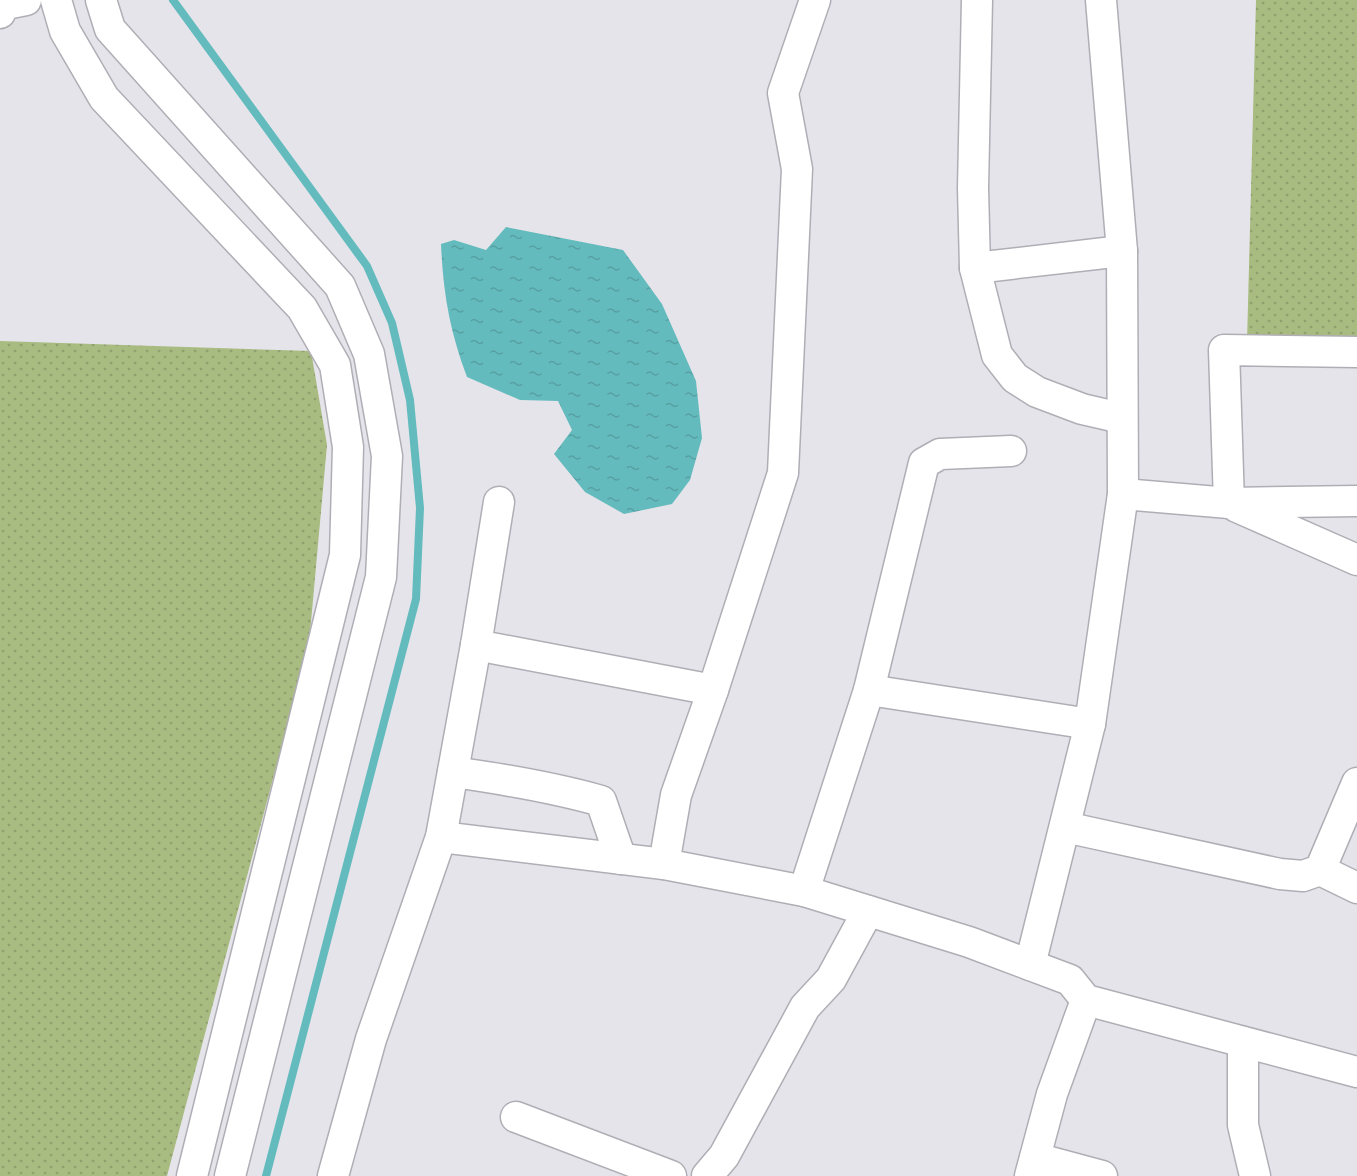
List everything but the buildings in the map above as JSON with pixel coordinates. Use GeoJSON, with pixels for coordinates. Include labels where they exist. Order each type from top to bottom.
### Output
{"type":"FeatureCollection","features":[{"type":"Feature","properties":{"kind":"street"},"geometry":{"type":"LineString","coordinates":[[0,13],[1,5],[26,0]]}},
{"type":"Feature","properties":{"kind":"street"},"geometry":{"type":"LineString","coordinates":[[56,0],[65,31],[104,98],[302,308],[335,365],[348,447],[345,555],[192,1176]]}},
{"type":"Feature","properties":{"kind":"street"},"geometry":{"type":"LineString","coordinates":[[101,0],[110,29],[340,286],[369,354],[387,456],[381,577],[230,1176]]}},
{"type":"Feature","properties":{"kind":"street"},"geometry":{"type":"LineString","coordinates":[[664,864],[676,795],[713,690],[783,473],[797,170],[783,93],[815,0]]}},
{"type":"Feature","properties":{"kind":"street"},"geometry":{"type":"LineString","coordinates":[[977,0],[973,188],[975,268],[997,355],[1015,378],[1037,392],[1082,409],[1122,418]]}},
{"type":"Feature","properties":{"kind":"street"},"geometry":{"type":"LineString","coordinates":[[1030,965],[1090,724],[1123,494],[1122,251],[1101,0]]}},
{"type":"Feature","properties":{"kind":"street"},"geometry":{"type":"LineString","coordinates":[[975,268],[1122,251]]}},
{"type":"Feature","properties":{"kind":"street"},"geometry":{"type":"LineString","coordinates":[[1229,503],[1224,350],[1357,352]]}},
{"type":"Feature","properties":{"kind":"street"},"geometry":{"type":"LineString","coordinates":[[804,891],[869,690],[924,463],[940,454],[1011,451]]}},
{"type":"Feature","properties":{"kind":"street"},"geometry":{"type":"LineString","coordinates":[[1123,494],[1229,503],[1357,501]]}},
{"type":"Feature","properties":{"kind":"street"},"geometry":{"type":"LineString","coordinates":[[333,1176],[371,1040],[441,837],[499,502]]}},
{"type":"Feature","properties":{"kind":"street"},"geometry":{"type":"LineString","coordinates":[[1229,503],[1357,560]]}},
{"type":"Feature","properties":{"kind":"street"},"geometry":{"type":"LineString","coordinates":[[476,645],[713,690]]}},
{"type":"Feature","properties":{"kind":"street"},"geometry":{"type":"LineString","coordinates":[[869,690],[1090,724]]}},
{"type":"Feature","properties":{"kind":"street"},"geometry":{"type":"LineString","coordinates":[[453,772],[540,785],[601,801],[621,859]]}},
{"type":"Feature","properties":{"kind":"street"},"geometry":{"type":"LineString","coordinates":[[1320,870],[1357,783]]}},
{"type":"Feature","properties":{"kind":"street"},"geometry":{"type":"LineString","coordinates":[[1065,826],[1280,874],[1303,876],[1320,870],[1357,888]]}},
{"type":"Feature","properties":{"kind":"street"},"geometry":{"type":"LineString","coordinates":[[441,837],[664,864],[804,891],[969,942],[1070,980],[1086,1000],[1357,1072]]}},
{"type":"Feature","properties":{"kind":"street"},"geometry":{"type":"LineString","coordinates":[[707,1176],[724,1156],[805,1007],[831,979],[868,911]]}},
{"type":"Feature","properties":{"kind":"street"},"geometry":{"type":"LineString","coordinates":[[1086,1000],[1052,1094],[1033,1167],[1102,1176]]}},
{"type":"Feature","properties":{"kind":"street"},"geometry":{"type":"LineString","coordinates":[[1243,1042],[1243,1125],[1255,1176]]}},
{"type":"Feature","properties":{"kind":"street"},"geometry":{"type":"LineString","coordinates":[[516,1117],[671,1176]]}},
{"type":"Feature","properties":{"kind":"green space"},"geometry":{"type":"Polygon","coordinates":[[[1256,0],[1357,0],[1357,344],[1247,342],[1256,0]]]}},
{"type":"Feature","properties":{"kind":"green space"},"geometry":{"type":"Polygon","coordinates":[[[0,341],[311,351],[327,445],[309,644],[167,1176],[0,1176],[0,341]]]}},
{"type":"Feature","properties":{"kind":"water"},"geometry":{"type":"Polygon","coordinates":[[[506,227],[623,250],[662,304],[696,381],[702,438],[690,480],[672,504],[624,514],[585,492],[554,454],[572,430],[558,401],[520,400],[467,377],[448,312],[441,244],[454,240],[486,250],[506,227]]]}},
{"type":"Feature","properties":{"kind":"waterway"},"geometry":{"type":"LineString","coordinates":[[173,0],[367,266],[392,323],[410,400],[420,508],[416,599],[266,1176]]}}]}
